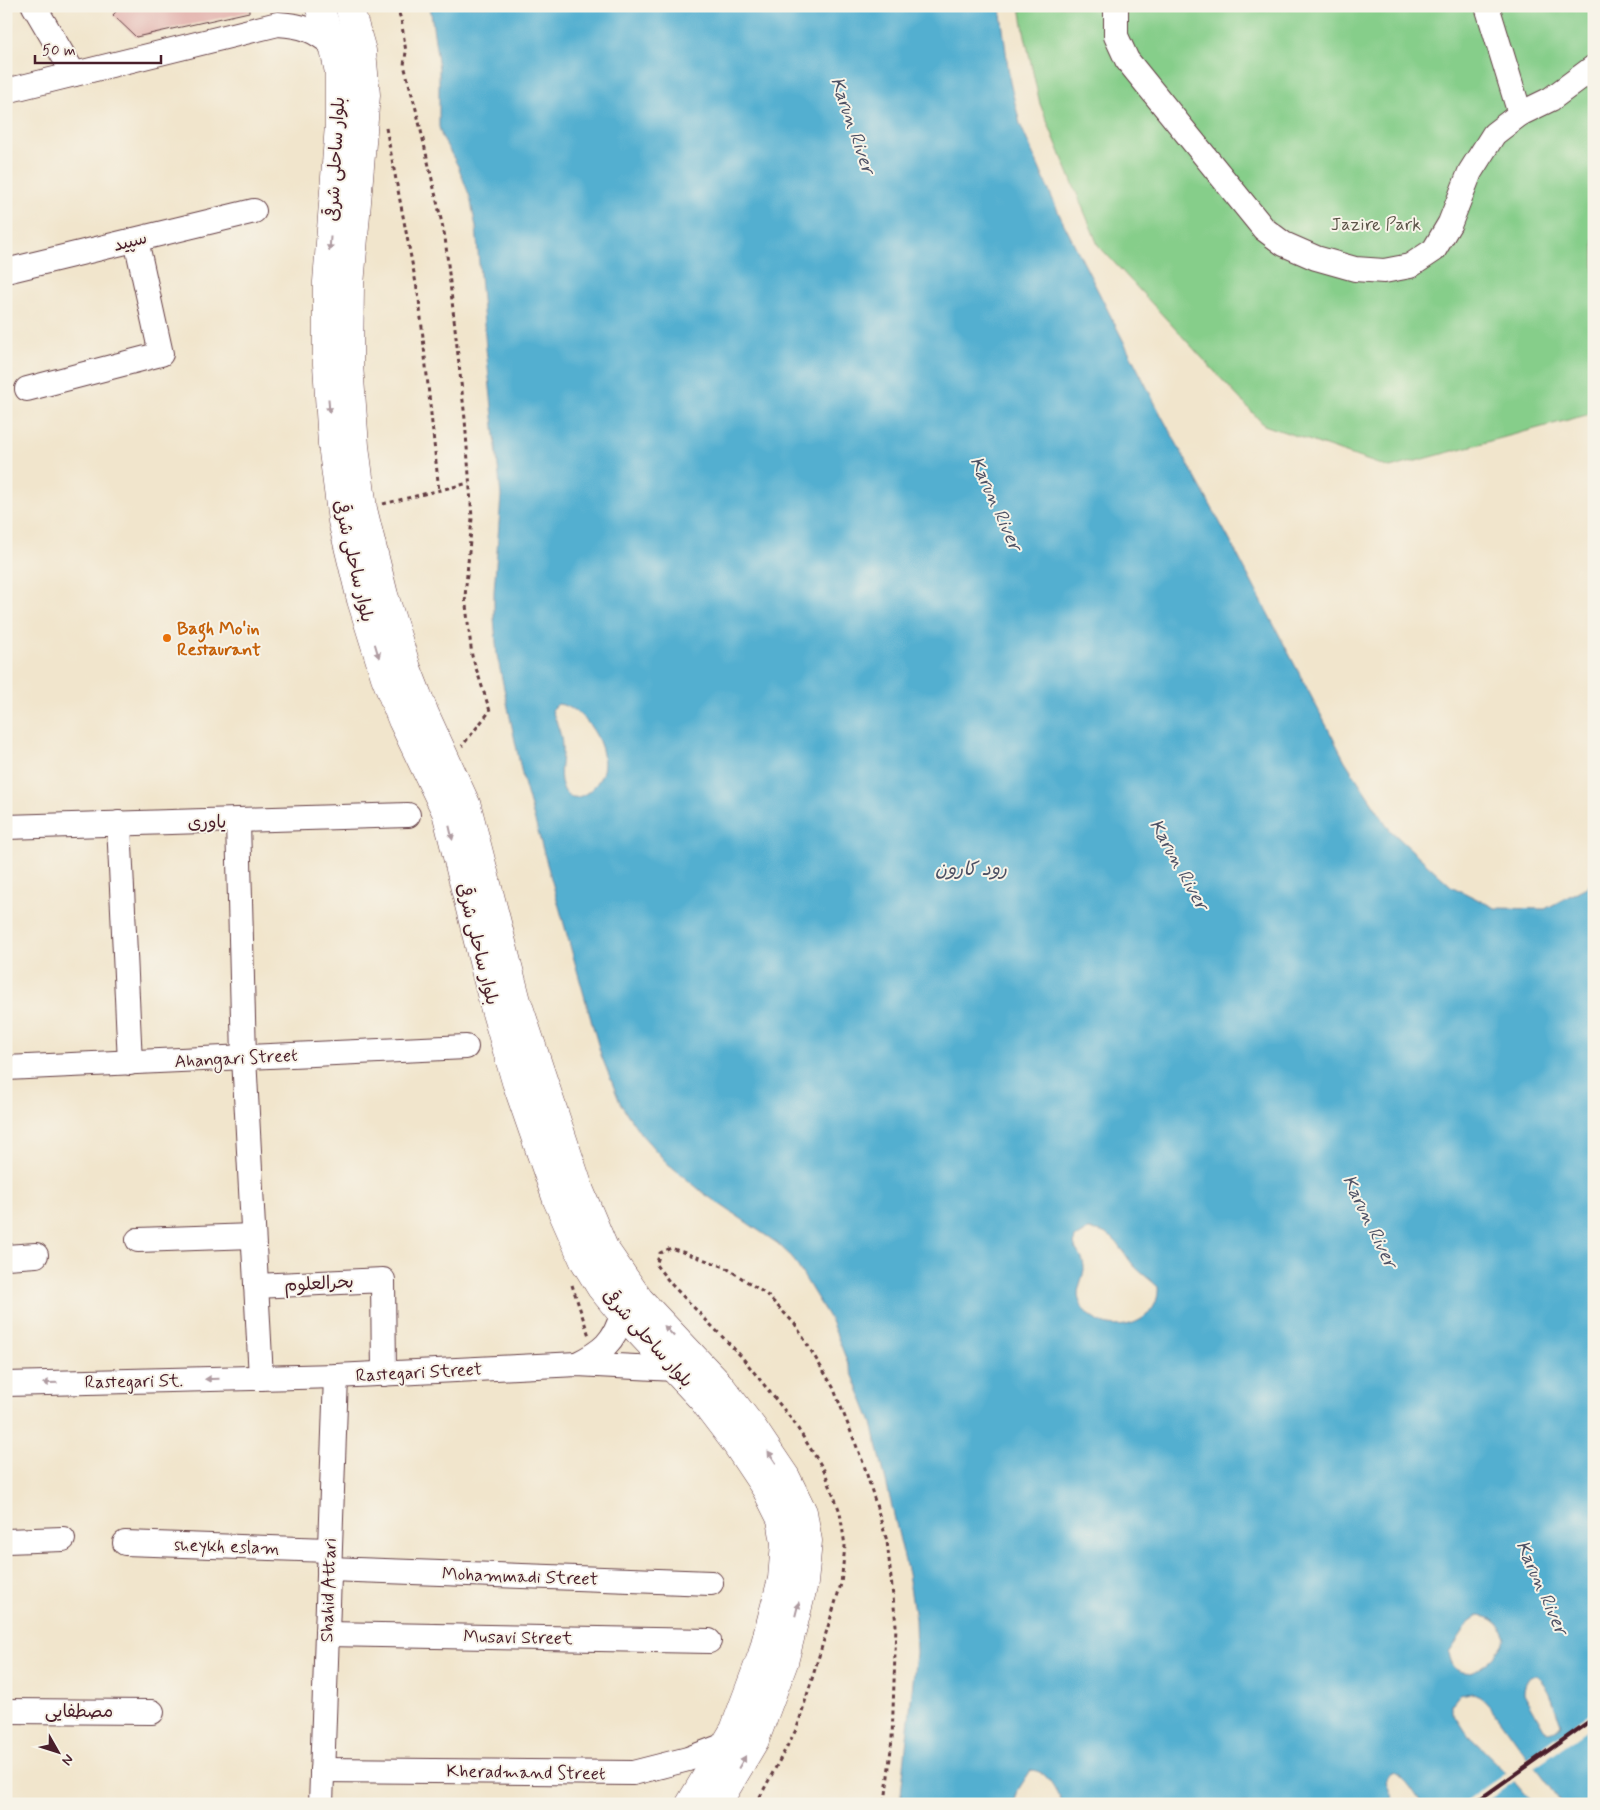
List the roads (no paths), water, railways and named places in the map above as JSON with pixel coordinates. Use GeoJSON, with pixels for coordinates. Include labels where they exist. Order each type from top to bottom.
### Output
{"type":"FeatureCollection","features":[{"type":"Feature","properties":{"kind":"main road","name":"بلوار ساحلی شرقی"},"geometry":{"type":"LineString","coordinates":[[319,6],[333,45],[339,72],[339,125],[327,282],[327,364],[332,444],[342,521],[361,600],[385,677],[402,720],[449,792],[466,806],[517,1001],[580,1191],[604,1248],[639,1300],[719,1384],[753,1428],[786,1477],[803,1512],[808,1542],[804,1583],[784,1662],[755,1740],[718,1804]]}},
{"type":"Feature","properties":{"kind":"main road","name":"بلوار ساحلی شرقی"},"geometry":{"type":"LineString","coordinates":[[350,6],[362,51],[366,95],[350,285],[349,365],[355,446],[363,509],[384,595],[407,668],[425,714],[448,764],[449,792],[446,812],[494,1006],[516,1082],[557,1200],[583,1259],[601,1288],[622,1314],[675,1369],[713,1413],[766,1489],[781,1519],[785,1543],[782,1580],[762,1655],[734,1730],[690,1804]]}},
{"type":"Feature","properties":{"kind":"street"},"geometry":{"type":"LineString","coordinates":[[34,6],[74,74]]}},
{"type":"Feature","properties":{"kind":"street"},"geometry":{"type":"LineString","coordinates":[[278,24],[290,14],[295,6]]}},
{"type":"Feature","properties":{"kind":"street"},"geometry":{"type":"LineString","coordinates":[[1116,6],[1116,36],[1127,60],[1264,229],[1284,244],[1316,258],[1355,270],[1384,271],[1410,266],[1434,250],[1450,223],[1470,172],[1494,134],[1520,114],[1551,99],[1594,67]]}},
{"type":"Feature","properties":{"kind":"street"},"geometry":{"type":"LineString","coordinates":[[1487,6],[1520,114]]}},
{"type":"Feature","properties":{"kind":"street"},"geometry":{"type":"LineString","coordinates":[[6,91],[278,24],[298,25],[317,32],[333,45]]}},
{"type":"Feature","properties":{"kind":"street","name":"سپید"},"geometry":{"type":"LineString","coordinates":[[6,271],[254,212]]}},
{"type":"Feature","properties":{"kind":"street"},"geometry":{"type":"LineString","coordinates":[[27,389],[161,354],[136,240]]}},
{"type":"Feature","properties":{"kind":"street","name":"یاوری"},"geometry":{"type":"LineString","coordinates":[[6,827],[408,815]]}},
{"type":"Feature","properties":{"kind":"street"},"geometry":{"type":"LineString","coordinates":[[238,821],[244,1057],[261,1378]]}},
{"type":"Feature","properties":{"kind":"street"},"geometry":{"type":"LineString","coordinates":[[119,824],[130,1063]]}},
{"type":"Feature","properties":{"kind":"street","name":"Ahangari Street"},"geometry":{"type":"LineString","coordinates":[[6,1068],[466,1047]]}},
{"type":"Feature","properties":{"kind":"street"},"geometry":{"type":"LineString","coordinates":[[138,1240],[253,1236]]}},
{"type":"Feature","properties":{"kind":"street"},"geometry":{"type":"LineString","coordinates":[[6,1257],[36,1255]]}},
{"type":"Feature","properties":{"kind":"street","name":"بحرالعلوم"},"geometry":{"type":"LineString","coordinates":[[256,1286],[383,1280],[384,1374]]}},
{"type":"Feature","properties":{"kind":"street"},"geometry":{"type":"LineString","coordinates":[[577,1364],[596,1355],[610,1341],[622,1314]]}},
{"type":"Feature","properties":{"kind":"street","name":"Rastegari Street"},"geometry":{"type":"LineString","coordinates":[[261,1378],[577,1364],[675,1369]]}},
{"type":"Feature","properties":{"kind":"street","name":"Shahid Attari"},"geometry":{"type":"LineString","coordinates":[[321,1804],[336,1376]]}},
{"type":"Feature","properties":{"kind":"street","name":"Rastegari St."},"geometry":{"type":"LineString","coordinates":[[6,1384],[261,1378]]}},
{"type":"Feature","properties":{"kind":"street"},"geometry":{"type":"LineString","coordinates":[[6,1540],[63,1539]]}},
{"type":"Feature","properties":{"kind":"street","name":"sheykh eslam"},"geometry":{"type":"LineString","coordinates":[[126,1543],[329,1559]]}},
{"type":"Feature","properties":{"kind":"street","name":"Mohammadi Street"},"geometry":{"type":"LineString","coordinates":[[329,1559],[711,1583]]}},
{"type":"Feature","properties":{"kind":"street","name":"Musavi Street"},"geometry":{"type":"LineString","coordinates":[[327,1634],[709,1641]]}},
{"type":"Feature","properties":{"kind":"street","name":"مصطفایی"},"geometry":{"type":"LineString","coordinates":[[6,1710],[152,1712]]}},
{"type":"Feature","properties":{"kind":"street","name":"Kheradmand Street"},"geometry":{"type":"LineString","coordinates":[[322,1770],[633,1773],[688,1759],[726,1745]]}},
{"type":"Feature","properties":{"kind":"water","name":"رود کارون"},"geometry":{"type":"Polygon","coordinates":[[[430,6],[1000,6],[1010,82],[1020,124],[1061,218],[1161,415],[1229,539],[1345,761],[1390,830],[1451,886],[1495,908],[1545,909],[1594,883],[1594,1804],[1563,1804],[1492,1709],[1480,1696],[1471,1692],[1460,1694],[1452,1704],[1452,1712],[1465,1732],[1505,1771],[1533,1804],[1422,1804],[1405,1781],[1392,1773],[1386,1781],[1395,1804],[1063,1804],[1047,1778],[1037,1771],[1031,1770],[1018,1790],[1014,1804],[900,1804],[916,1653],[915,1619],[908,1574],[872,1423],[831,1321],[792,1257],[777,1243],[706,1195],[667,1163],[641,1134],[621,1105],[601,1055],[523,779],[497,655],[494,592],[501,496],[476,227],[470,197],[458,166],[442,137],[439,127],[439,69],[430,6]],[[558,704],[552,710],[562,742],[560,776],[562,785],[566,793],[577,797],[589,791],[599,780],[604,764],[603,753],[594,731],[578,713],[558,704]],[[1088,1230],[1075,1238],[1075,1246],[1084,1266],[1078,1296],[1087,1313],[1099,1322],[1112,1325],[1126,1325],[1139,1321],[1149,1313],[1156,1301],[1158,1287],[1135,1267],[1116,1242],[1111,1237],[1098,1231],[1088,1230]],[[1478,1616],[1469,1623],[1449,1652],[1453,1665],[1459,1671],[1468,1672],[1486,1663],[1495,1656],[1506,1638],[1499,1625],[1488,1618],[1478,1616]],[[1537,1676],[1530,1677],[1524,1688],[1524,1693],[1544,1729],[1550,1733],[1554,1732],[1561,1724],[1552,1698],[1542,1680],[1537,1676]]]}},
{"type":"Feature","properties":{"kind":"railway"},"geometry":{"type":"LineString","coordinates":[[1473,1804],[1594,1718]]}},
{"type":"Feature","properties":{"kind":"place","name":"Bagh Mo'in Restaurant"},"geometry":{"type":"Point","coordinates":[167,638]}},
{"type":"Feature","properties":{"kind":"water label","name":"Karun River"},"geometry":{"type":"Point","coordinates":[854,125]}},
{"type":"Feature","properties":{"kind":"water label","name":"Karun River"},"geometry":{"type":"Point","coordinates":[997,503]}},
{"type":"Feature","properties":{"kind":"water label","name":"Karun River"},"geometry":{"type":"Point","coordinates":[1180,864]}},
{"type":"Feature","properties":{"kind":"water label","name":"Karun River"},"geometry":{"type":"Point","coordinates":[1371,1221]}},
{"type":"Feature","properties":{"kind":"water label","name":"Karun River"},"geometry":{"type":"Point","coordinates":[1543,1587]}},
{"type":"Feature","properties":{"kind":"park label","name":"Jazire Park"},"geometry":{"type":"Point","coordinates":[1376,224]}}]}
